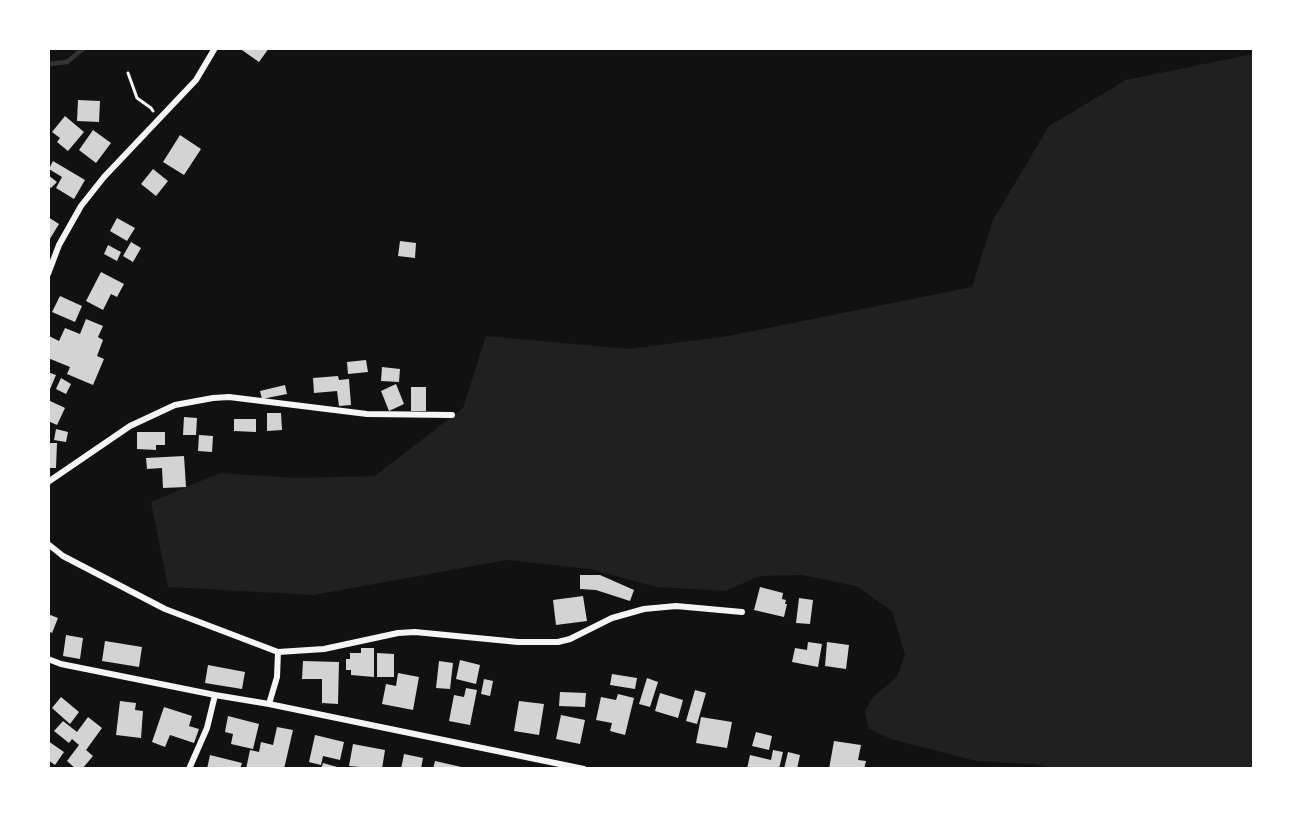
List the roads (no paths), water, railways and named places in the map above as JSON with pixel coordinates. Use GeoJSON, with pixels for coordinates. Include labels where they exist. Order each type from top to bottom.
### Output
{"type":"FeatureCollection","features":[{"type":"Feature","properties":{"kind":"street"},"geometry":{"type":"LineString","coordinates":[[48,274],[59,245],[81,206],[104,177],[195,80],[215,48]]}},
{"type":"Feature","properties":{"kind":"street"},"geometry":{"type":"LineString","coordinates":[[48,482],[130,426],[175,405],[213,398],[229,397],[367,414],[452,415]]}},
{"type":"Feature","properties":{"kind":"street"},"geometry":{"type":"LineString","coordinates":[[48,544],[63,556],[165,609],[278,652],[324,649],[398,633],[415,632],[518,642],[558,642],[570,639],[612,618],[644,609],[676,606],[742,612]]}},
{"type":"Feature","properties":{"kind":"street"},"geometry":{"type":"LineString","coordinates":[[269,704],[277,677],[278,652]]}},
{"type":"Feature","properties":{"kind":"street"},"geometry":{"type":"LineString","coordinates":[[48,659],[61,664],[584,769]]}},
{"type":"Feature","properties":{"kind":"street"},"geometry":{"type":"LineString","coordinates":[[189,769],[207,728],[215,695]]}},
{"type":"Feature","properties":{"kind":"waterway"},"geometry":{"type":"LineString","coordinates":[[48,64],[67,62],[84,48]]}}]}
